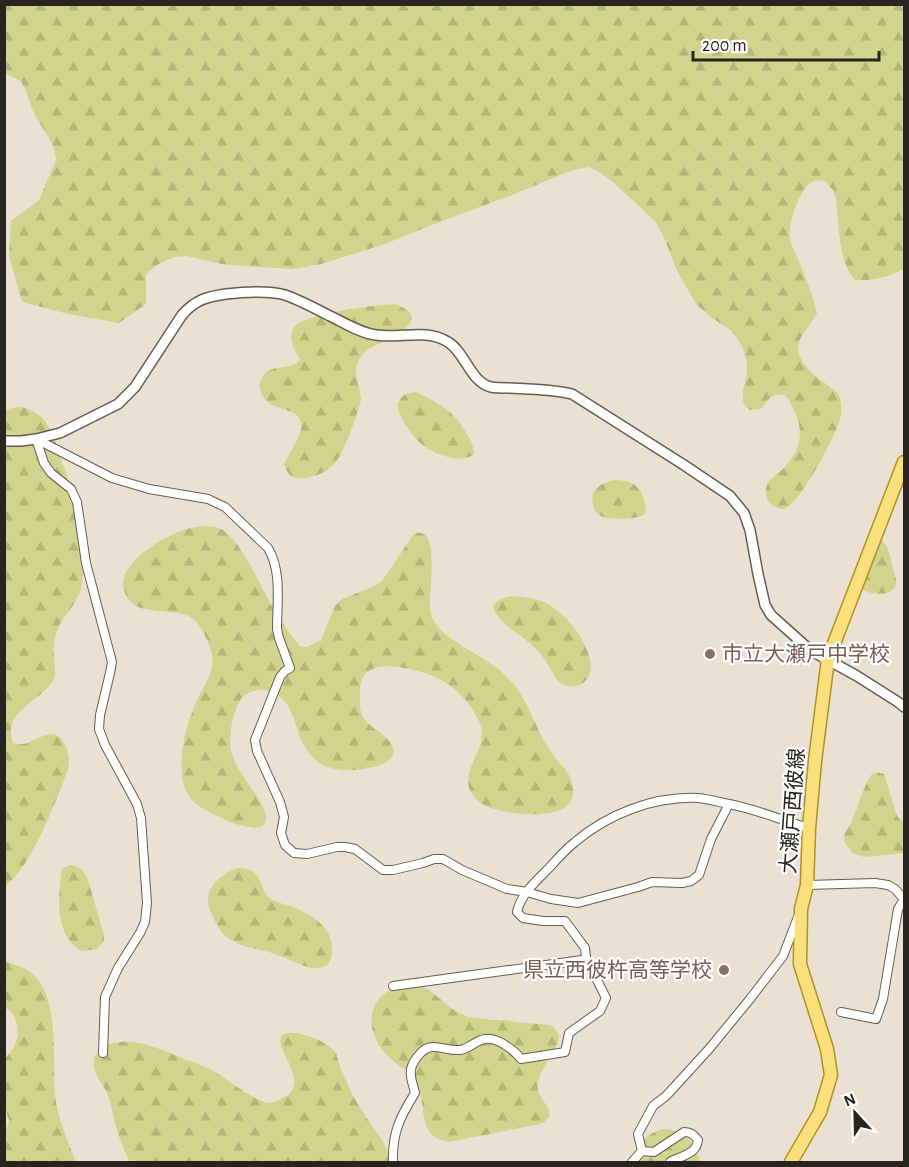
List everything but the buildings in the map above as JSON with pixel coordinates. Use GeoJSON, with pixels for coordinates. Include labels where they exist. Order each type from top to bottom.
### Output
{"type":"FeatureCollection","features":[{"type":"Feature","properties":{"kind":"main road","name":"大瀬戸西彼線"},"geometry":{"type":"LineString","coordinates":[[791,1162],[820,1112],[831,1075],[827,1049],[800,964],[801,909],[807,885],[815,761],[828,659],[904,463]]}},
{"type":"Feature","properties":{"kind":"street"},"geometry":{"type":"LineString","coordinates":[[4,441],[36,439],[60,433],[118,404],[135,387],[190,305],[214,296],[269,292],[284,295],[356,329],[375,335],[434,336],[448,342],[460,354],[480,382],[490,387],[572,394],[730,496],[744,513],[750,530],[765,605],[771,615],[810,650],[904,707]]}},
{"type":"Feature","properties":{"kind":"street"},"geometry":{"type":"LineString","coordinates":[[36,439],[112,478],[149,489],[208,499],[225,507],[268,548],[276,570],[277,629],[290,668],[280,677],[255,740],[257,751],[280,802],[284,817],[281,833],[285,845],[294,853],[307,854],[345,847],[355,849],[383,870],[393,870],[434,859],[443,859],[462,870],[507,889],[578,903],[652,882],[691,881],[699,875],[711,839],[729,804]]}},
{"type":"Feature","properties":{"kind":"street"},"geometry":{"type":"LineString","coordinates":[[36,439],[44,463],[51,473],[71,489],[76,502],[86,563],[112,662],[99,729],[105,745],[137,804],[141,818],[147,903],[145,922],[118,968],[105,997],[103,1053]]}},
{"type":"Feature","properties":{"kind":"street"},"geometry":{"type":"LineString","coordinates":[[393,1162],[394,1136],[401,1116],[415,1093],[410,1073],[415,1059],[423,1052],[431,1047],[463,1050],[486,1039],[514,1050],[521,1059],[565,1052],[568,1033],[600,1011],[606,998],[586,958],[585,948],[565,921],[523,918],[518,912],[519,902],[527,892],[574,842],[594,827],[619,814],[642,805],[668,799],[699,798],[729,804],[770,814],[809,828]]}},
{"type":"Feature","properties":{"kind":"street"},"geometry":{"type":"LineString","coordinates":[[807,885],[875,883],[896,889],[904,899],[898,909],[883,999],[876,1019],[842,1012]]}},
{"type":"Feature","properties":{"kind":"street"},"geometry":{"type":"LineString","coordinates":[[642,1151],[638,1134],[653,1106],[709,1049],[783,956],[801,909]]}},
{"type":"Feature","properties":{"kind":"street"},"geometry":{"type":"LineString","coordinates":[[393,986],[586,958]]}},
{"type":"Feature","properties":{"kind":"street"},"geometry":{"type":"LineString","coordinates":[[642,1151],[654,1152],[684,1132],[689,1132],[698,1140],[692,1152],[670,1162]]}},
{"type":"Feature","properties":{"kind":"street"},"geometry":{"type":"LineString","coordinates":[[632,1162],[642,1151]]}},
{"type":"Feature","properties":{"kind":"green space"},"geometry":{"type":"Polygon","coordinates":[[[5,4],[904,5],[904,269],[880,278],[855,280],[849,272],[842,253],[833,190],[821,180],[811,182],[806,186],[793,215],[790,238],[817,313],[802,335],[798,349],[807,367],[838,394],[841,410],[832,439],[809,481],[793,503],[782,509],[771,504],[766,490],[770,481],[790,461],[799,442],[800,428],[790,402],[785,396],[779,394],[770,398],[761,409],[750,410],[745,406],[743,391],[747,362],[737,337],[696,304],[677,271],[656,222],[614,183],[598,171],[587,167],[570,171],[385,244],[321,264],[294,269],[222,264],[186,256],[175,257],[157,265],[146,274],[146,304],[119,323],[68,314],[22,302],[9,256],[11,221],[39,200],[56,160],[54,148],[34,113],[23,86],[5,73],[5,4]]]}},
{"type":"Feature","properties":{"kind":"green space"},"geometry":{"type":"Polygon","coordinates":[[[395,304],[407,310],[412,317],[410,323],[361,356],[356,373],[361,400],[350,434],[338,459],[328,469],[317,475],[301,478],[292,476],[284,465],[300,433],[301,422],[294,413],[268,403],[260,387],[262,378],[271,370],[292,365],[300,360],[291,337],[293,329],[299,323],[324,314],[395,304]]]}},
{"type":"Feature","properties":{"kind":"green space"},"geometry":{"type":"Polygon","coordinates":[[[416,392],[438,403],[456,418],[470,439],[474,454],[461,459],[453,458],[437,453],[418,441],[405,424],[397,405],[404,395],[416,392]]]}},
{"type":"Feature","properties":{"kind":"green space"},"geometry":{"type":"Polygon","coordinates":[[[17,407],[29,409],[39,415],[53,434],[79,520],[83,567],[78,597],[56,634],[55,676],[43,692],[18,713],[11,731],[13,743],[18,744],[25,744],[51,734],[60,738],[68,753],[68,770],[33,849],[15,877],[5,886],[4,410],[17,407]]]}},
{"type":"Feature","properties":{"kind":"green space"},"geometry":{"type":"Polygon","coordinates":[[[616,480],[629,482],[637,487],[646,509],[644,515],[615,519],[596,513],[593,492],[603,484],[616,480]]]}},
{"type":"Feature","properties":{"kind":"green space"},"geometry":{"type":"Polygon","coordinates":[[[204,526],[223,530],[237,544],[291,635],[300,646],[307,647],[321,640],[335,606],[342,599],[382,581],[413,535],[419,533],[426,536],[432,565],[430,606],[433,620],[446,634],[492,664],[514,685],[524,699],[546,744],[570,777],[573,792],[570,802],[562,809],[550,813],[522,814],[492,809],[477,800],[470,791],[468,779],[482,734],[478,720],[468,703],[461,694],[435,677],[415,670],[386,666],[374,668],[365,674],[361,683],[360,709],[369,725],[385,736],[391,744],[394,753],[388,761],[358,770],[334,769],[321,764],[309,754],[285,702],[273,692],[254,691],[244,696],[236,709],[230,745],[238,768],[263,808],[266,822],[262,826],[253,828],[243,826],[215,815],[198,805],[185,789],[181,764],[188,723],[211,672],[212,661],[209,646],[203,632],[193,619],[180,613],[143,609],[133,604],[124,590],[124,579],[128,568],[148,549],[181,531],[204,526]]]}},
{"type":"Feature","properties":{"kind":"green space"},"geometry":{"type":"Polygon","coordinates":[[[881,539],[889,553],[896,578],[895,587],[884,594],[864,590],[856,576],[860,557],[869,541],[881,539]]]}},
{"type":"Feature","properties":{"kind":"green space"},"geometry":{"type":"Polygon","coordinates":[[[513,596],[544,602],[569,621],[584,642],[590,659],[590,674],[586,681],[573,686],[566,686],[560,682],[537,650],[499,618],[493,606],[502,599],[513,596]]]}},
{"type":"Feature","properties":{"kind":"green space"},"geometry":{"type":"Polygon","coordinates":[[[877,772],[884,774],[897,816],[904,824],[904,853],[864,857],[852,853],[845,843],[844,835],[866,784],[871,775],[877,772]]]}},
{"type":"Feature","properties":{"kind":"green space"},"geometry":{"type":"Polygon","coordinates":[[[70,865],[81,870],[88,880],[104,935],[104,941],[97,949],[81,951],[72,944],[62,925],[59,903],[62,869],[70,865]]]}},
{"type":"Feature","properties":{"kind":"green space"},"geometry":{"type":"Polygon","coordinates":[[[237,868],[256,874],[271,899],[293,907],[324,927],[331,939],[332,947],[328,964],[320,968],[311,968],[272,953],[242,945],[222,933],[210,911],[209,894],[218,880],[237,868]]]}},
{"type":"Feature","properties":{"kind":"green space"},"geometry":{"type":"Polygon","coordinates":[[[5,961],[30,972],[40,982],[47,996],[53,1030],[56,1105],[76,1162],[5,1162],[5,1130],[9,1120],[5,1109],[5,1058],[15,1044],[18,1033],[15,1018],[5,1008],[5,961]]]}},
{"type":"Feature","properties":{"kind":"green space"},"geometry":{"type":"Polygon","coordinates":[[[419,985],[429,990],[455,1011],[468,1017],[551,1025],[555,1028],[559,1040],[538,1082],[540,1095],[549,1110],[550,1115],[547,1120],[540,1124],[449,1142],[438,1139],[431,1133],[424,1119],[420,1092],[415,1080],[384,1052],[375,1038],[372,1022],[375,1005],[386,993],[400,986],[419,985]]]}},
{"type":"Feature","properties":{"kind":"green space"},"geometry":{"type":"Polygon","coordinates":[[[286,1033],[298,1033],[317,1039],[336,1053],[353,1096],[394,1162],[130,1162],[119,1136],[108,1096],[94,1069],[96,1054],[101,1049],[120,1042],[154,1047],[210,1069],[248,1094],[269,1103],[286,1097],[294,1085],[294,1076],[281,1043],[281,1037],[286,1033]]]}},
{"type":"Feature","properties":{"kind":"green space"},"geometry":{"type":"Polygon","coordinates":[[[663,1129],[678,1132],[688,1138],[701,1162],[638,1162],[644,1140],[663,1129]]]}},
{"type":"Feature","properties":{"kind":"place","name":"市立大瀬戸中学校"},"geometry":{"type":"Point","coordinates":[710,654]}},
{"type":"Feature","properties":{"kind":"place","name":"県立西彼杵高等学校"},"geometry":{"type":"Point","coordinates":[724,970]}}]}
